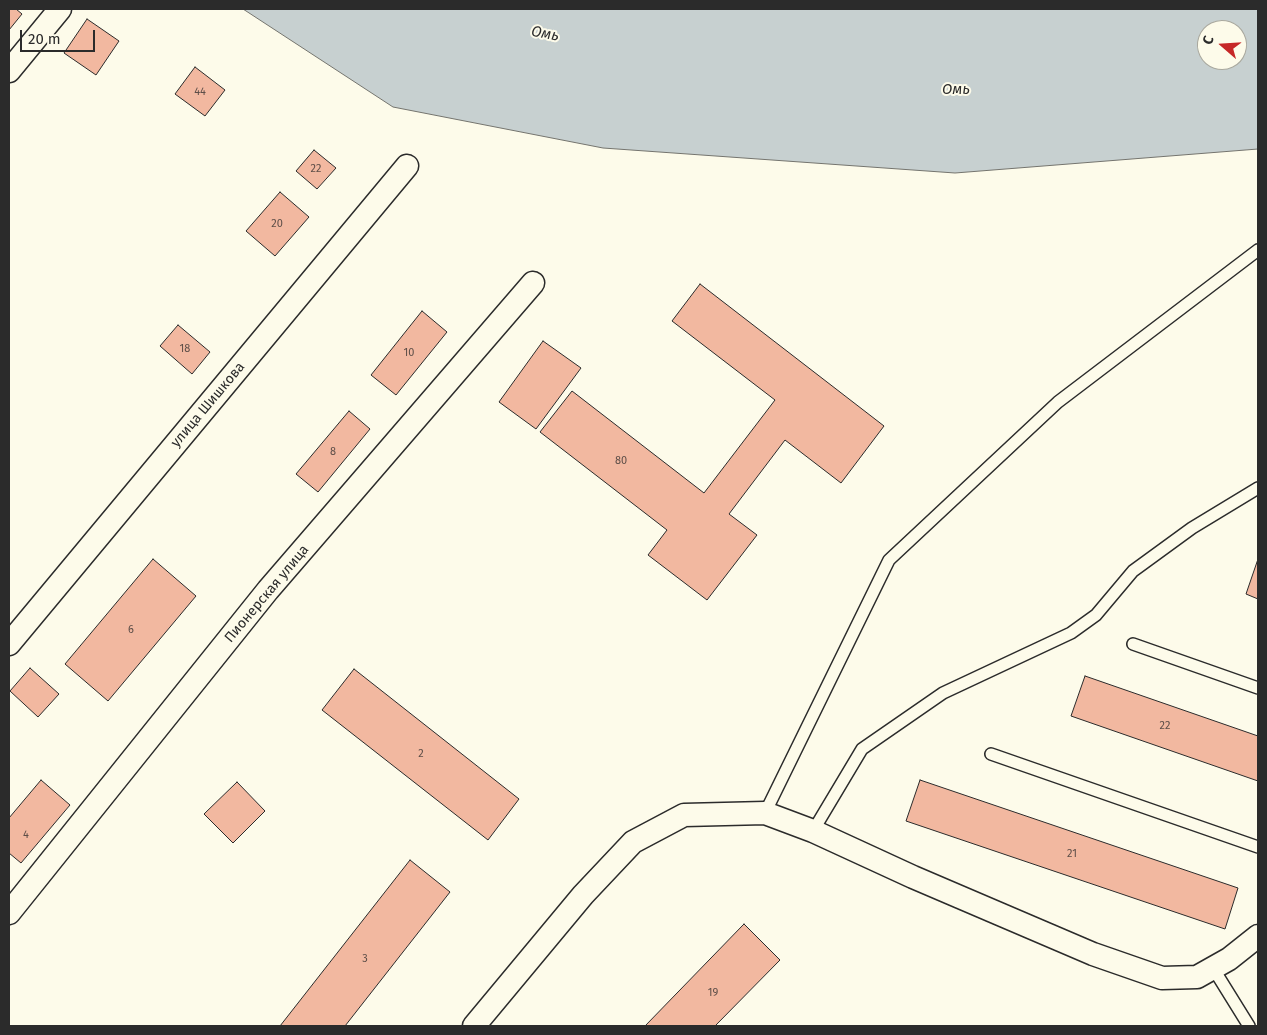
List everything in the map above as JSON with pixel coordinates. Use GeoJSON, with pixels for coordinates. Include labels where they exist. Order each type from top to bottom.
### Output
{"type":"FeatureCollection","features":[{"type":"Feature","properties":{"kind":"street"},"geometry":{"type":"LineString","coordinates":[[9,71],[60,9]]}},
{"type":"Feature","properties":{"kind":"street","name":"улица Шишкова"},"geometry":{"type":"LineString","coordinates":[[9,644],[407,166]]}},
{"type":"Feature","properties":{"kind":"street","name":"Пионерская улица"},"geometry":{"type":"LineString","coordinates":[[9,913],[268,590],[533,283]]}},
{"type":"Feature","properties":{"kind":"street"},"geometry":{"type":"LineString","coordinates":[[474,1026],[583,895],[633,842],[684,815],[765,813],[813,831],[1084,950],[1162,978],[1197,977],[1229,959],[1258,936]]}},
{"type":"Feature","properties":{"kind":"lane"},"geometry":{"type":"LineString","coordinates":[[765,813],[889,560],[1058,402],[1258,250]]}},
{"type":"Feature","properties":{"kind":"lane"},"geometry":{"type":"LineString","coordinates":[[813,831],[862,749],[943,693],[1072,633],[1096,615],[1133,571],[1192,528],[1258,488]]}},
{"type":"Feature","properties":{"kind":"lane"},"geometry":{"type":"LineString","coordinates":[[1133,644],[1258,688]]}},
{"type":"Feature","properties":{"kind":"lane"},"geometry":{"type":"LineString","coordinates":[[991,754],[1258,847]]}},
{"type":"Feature","properties":{"kind":"lane"},"geometry":{"type":"LineString","coordinates":[[1213,968],[1249,1026]]}},
{"type":"Feature","properties":{"kind":"water","name":"Омь"},"geometry":{"type":"Polygon","coordinates":[[[243,9],[1258,9],[1258,149],[955,173],[603,148],[393,107],[243,9]]]}},
{"type":"Feature","properties":{"kind":"building"},"geometry":{"type":"Polygon","coordinates":[[[9,9],[16,9],[22,14],[9,30],[9,9]]]}},
{"type":"Feature","properties":{"kind":"building"},"geometry":{"type":"Polygon","coordinates":[[[87,19],[119,41],[96,75],[64,53],[87,19]]]}},
{"type":"Feature","properties":{"kind":"building"},"geometry":{"type":"Polygon","coordinates":[[[195,67],[225,90],[205,116],[175,94],[195,67]]]}},
{"type":"Feature","properties":{"kind":"building"},"geometry":{"type":"Polygon","coordinates":[[[314,150],[336,168],[317,189],[296,171],[314,150]]]}},
{"type":"Feature","properties":{"kind":"building"},"geometry":{"type":"Polygon","coordinates":[[[280,192],[309,217],[275,256],[246,231],[280,192]]]}},
{"type":"Feature","properties":{"kind":"building"},"geometry":{"type":"Polygon","coordinates":[[[700,284],[884,426],[841,483],[785,440],[729,514],[757,535],[707,600],[648,555],[667,530],[540,432],[572,391],[704,493],[775,400],[672,321],[700,284]]]}},
{"type":"Feature","properties":{"kind":"building"},"geometry":{"type":"Polygon","coordinates":[[[422,311],[447,332],[396,395],[371,375],[422,311]]]}},
{"type":"Feature","properties":{"kind":"building"},"geometry":{"type":"Polygon","coordinates":[[[178,325],[210,352],[192,374],[160,346],[178,325]]]}},
{"type":"Feature","properties":{"kind":"building"},"geometry":{"type":"Polygon","coordinates":[[[543,341],[581,368],[536,429],[499,402],[543,341]]]}},
{"type":"Feature","properties":{"kind":"building"},"geometry":{"type":"Polygon","coordinates":[[[349,411],[370,429],[318,492],[296,474],[349,411]]]}},
{"type":"Feature","properties":{"kind":"building"},"geometry":{"type":"Polygon","coordinates":[[[153,559],[196,596],[108,701],[65,664],[153,559]]]}},
{"type":"Feature","properties":{"kind":"building"},"geometry":{"type":"Polygon","coordinates":[[[1258,559],[1258,599],[1246,594],[1258,559]]]}},
{"type":"Feature","properties":{"kind":"building"},"geometry":{"type":"Polygon","coordinates":[[[30,668],[59,694],[38,717],[10,691],[30,668]]]}},
{"type":"Feature","properties":{"kind":"building"},"geometry":{"type":"Polygon","coordinates":[[[354,669],[519,799],[488,840],[322,710],[354,669]]]}},
{"type":"Feature","properties":{"kind":"building"},"geometry":{"type":"Polygon","coordinates":[[[1085,676],[1258,736],[1258,781],[1071,716],[1085,676]]]}},
{"type":"Feature","properties":{"kind":"building"},"geometry":{"type":"Polygon","coordinates":[[[41,780],[70,805],[21,863],[9,853],[9,818],[41,780]]]}},
{"type":"Feature","properties":{"kind":"building"},"geometry":{"type":"Polygon","coordinates":[[[920,780],[1238,888],[1225,929],[906,821],[920,780]]]}},
{"type":"Feature","properties":{"kind":"building"},"geometry":{"type":"Polygon","coordinates":[[[237,782],[265,811],[233,843],[204,814],[237,782]]]}},
{"type":"Feature","properties":{"kind":"building"},"geometry":{"type":"Polygon","coordinates":[[[410,860],[450,892],[345,1026],[280,1026],[410,860]]]}},
{"type":"Feature","properties":{"kind":"building"},"geometry":{"type":"Polygon","coordinates":[[[744,924],[780,960],[715,1026],[645,1026],[744,924]]]}}]}
